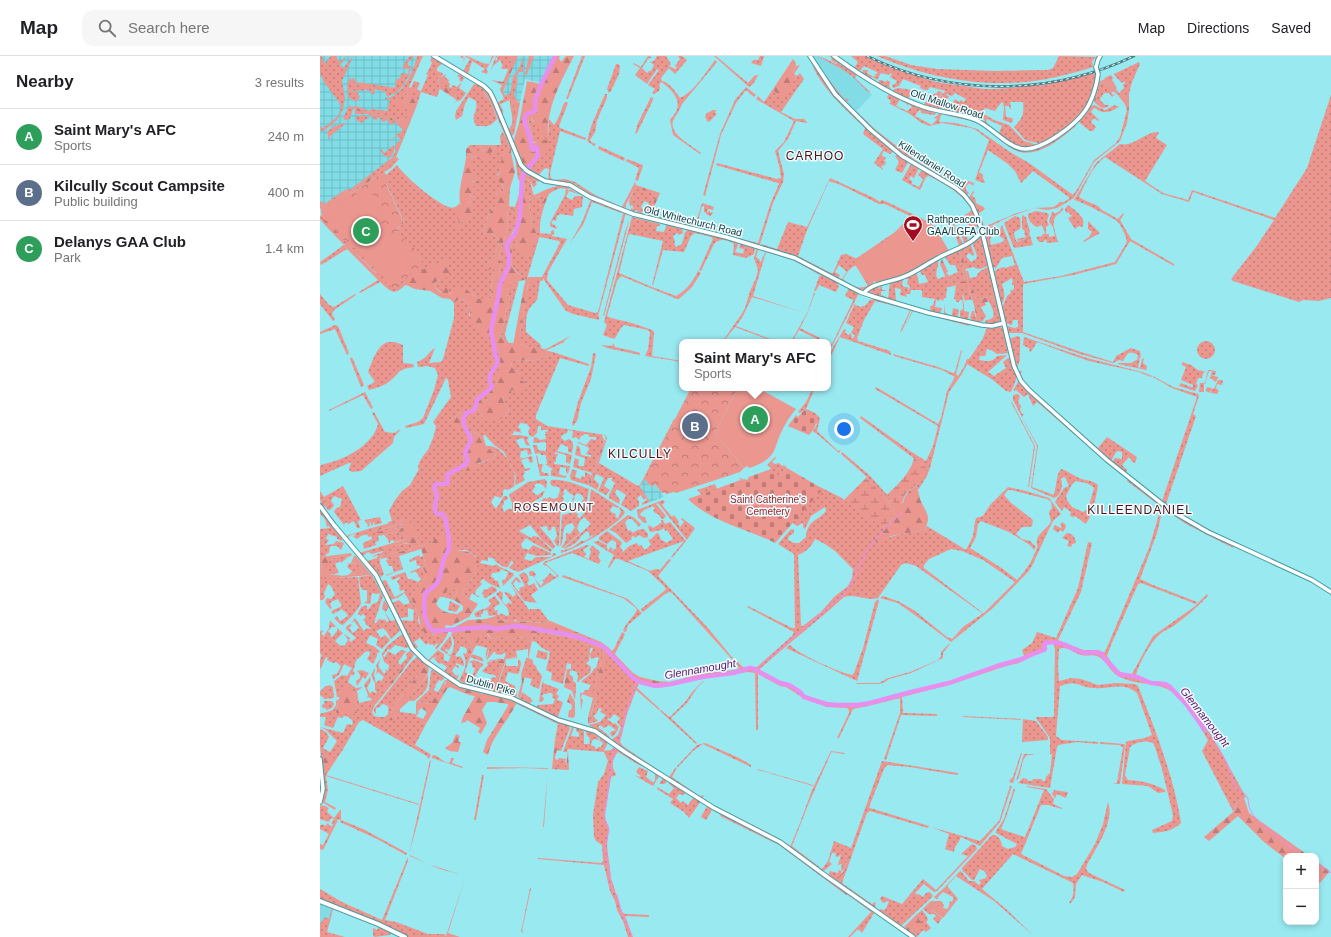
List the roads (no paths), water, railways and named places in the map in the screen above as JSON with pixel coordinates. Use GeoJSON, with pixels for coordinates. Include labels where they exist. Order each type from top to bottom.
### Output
{"type":"FeatureCollection","features":[{"type":"Feature","properties":{"kind":"main road"},"geometry":{"type":"LineString","coordinates":[[320,901],[378,924],[405,937]]}},
{"type":"Feature","properties":{"kind":"street","name":"Old Whitechurch Road"},"geometry":{"type":"LineString","coordinates":[[434,56],[489,90],[519,160],[526,171],[548,183],[570,185],[590,196],[633,214],[726,237],[788,255],[803,261],[864,293],[929,313],[983,325],[992,326],[1004,323]]}},
{"type":"Feature","properties":{"kind":"street","name":"Killendaniel Road"},"geometry":{"type":"LineString","coordinates":[[810,56],[835,94],[871,130],[902,156],[956,188],[967,197],[976,214],[982,231],[1014,366],[1022,382],[1045,405],[1163,505],[1199,528],[1312,580],[1331,592]]}},
{"type":"Feature","properties":{"kind":"street","name":"Old Mallow Road"},"geometry":{"type":"LineString","coordinates":[[834,56],[858,73],[902,98],[932,110],[975,120],[985,125],[1012,145],[1025,149],[1034,148],[1047,142],[1062,132],[1081,115],[1090,102],[1096,84],[1098,74],[1096,67],[1100,56]]}},
{"type":"Feature","properties":{"kind":"street"},"geometry":{"type":"LineString","coordinates":[[864,293],[866,290],[905,276],[939,257],[965,246],[982,231]]}},
{"type":"Feature","properties":{"kind":"street","name":"Dublin Pike"},"geometry":{"type":"LineString","coordinates":[[320,506],[334,526],[376,575],[412,648],[425,661],[460,685],[512,698],[565,722],[592,729],[714,808],[780,842],[913,937]]}},
{"type":"Feature","properties":{"kind":"street"},"geometry":{"type":"LineString","coordinates":[[320,759],[323,788],[320,802]]}},
{"type":"Feature","properties":{"kind":"waterway","name":"Glennamought"},"geometry":{"type":"LineString","coordinates":[[542,83],[555,56]]}},
{"type":"Feature","properties":{"kind":"waterway","name":"Glennamought"},"geometry":{"type":"LineString","coordinates":[[541,85],[535,100],[535,111],[527,114],[524,119],[532,149],[537,148],[538,156],[522,177],[520,217],[515,234],[507,243],[509,256],[508,268],[500,284],[491,330],[495,356],[498,360],[490,375],[492,387],[477,400],[475,409],[467,413],[464,419],[464,423],[471,440],[465,453],[468,461],[466,464],[447,475],[448,482],[446,484],[436,484],[434,487],[437,495],[435,509],[437,514],[442,514],[445,517],[449,544],[440,577],[437,583],[425,593],[425,614],[427,624],[430,628],[434,631],[486,627],[496,629],[517,626],[578,637],[602,646],[632,677],[640,682],[656,686],[702,677],[733,673],[750,668],[780,683],[789,685],[800,692],[804,697],[826,704],[836,705],[858,705],[870,703],[949,683],[1022,659],[1044,650],[1045,643],[1054,642],[1063,644],[1083,653],[1100,653],[1119,674],[1137,677],[1151,683],[1165,684],[1170,687],[1187,705],[1205,730]]}},
{"type":"Feature","properties":{"kind":"waterway"},"geometry":{"type":"LineString","coordinates":[[756,670],[844,594],[853,580],[862,560],[877,537],[902,512]]}},
{"type":"Feature","properties":{"kind":"waterway"},"geometry":{"type":"LineString","coordinates":[[617,744],[620,739],[625,716],[637,680]]}},
{"type":"Feature","properties":{"kind":"waterway","name":"Glennamought"},"geometry":{"type":"LineString","coordinates":[[1205,730],[1224,757],[1235,788],[1247,797],[1255,818],[1298,853]]}},
{"type":"Feature","properties":{"kind":"waterway"},"geometry":{"type":"LineString","coordinates":[[615,748],[604,816],[609,830],[605,848],[611,884],[617,895],[621,910],[632,937]]}},
{"type":"Feature","properties":{"kind":"waterway","name":"Glennamought"},"geometry":{"type":"LineString","coordinates":[[1319,866],[1331,873]]}},
{"type":"Feature","properties":{"kind":"railway"},"geometry":{"type":"LineString","coordinates":[[867,56],[899,69],[932,79],[966,85],[1000,86],[1035,84],[1069,79],[1102,69],[1134,56]]}},
{"type":"Feature","properties":{"kind":"place","name":"Delanys GAA Club"},"geometry":{"type":"Point","coordinates":[366,231]}},
{"type":"Feature","properties":{"kind":"place","name":"Rathpeacon GAA/LGFA Club"},"geometry":{"type":"Point","coordinates":[913,242]}},
{"type":"Feature","properties":{"kind":"place","name":"Saint Mary's AFC"},"geometry":{"type":"Point","coordinates":[755,419]}},
{"type":"Feature","properties":{"kind":"place","name":"Kilcully Scout Campsite"},"geometry":{"type":"Point","coordinates":[695,426]}},
{"type":"Feature","properties":{"kind":"district","name":"CARHOO"},"geometry":{"type":"Point","coordinates":[815,156]}},
{"type":"Feature","properties":{"kind":"district","name":"KILCULLY"},"geometry":{"type":"Point","coordinates":[640,454]}},
{"type":"Feature","properties":{"kind":"district","name":"ROSEMOUNT"},"geometry":{"type":"Point","coordinates":[554,507]}},
{"type":"Feature","properties":{"kind":"district","name":"KILLEENDANIEL"},"geometry":{"type":"Point","coordinates":[1140,510]}},
{"type":"Feature","properties":{"kind":"park label","name":"Saint Catherine's Cemetery"},"geometry":{"type":"Point","coordinates":[768,504]}}]}
